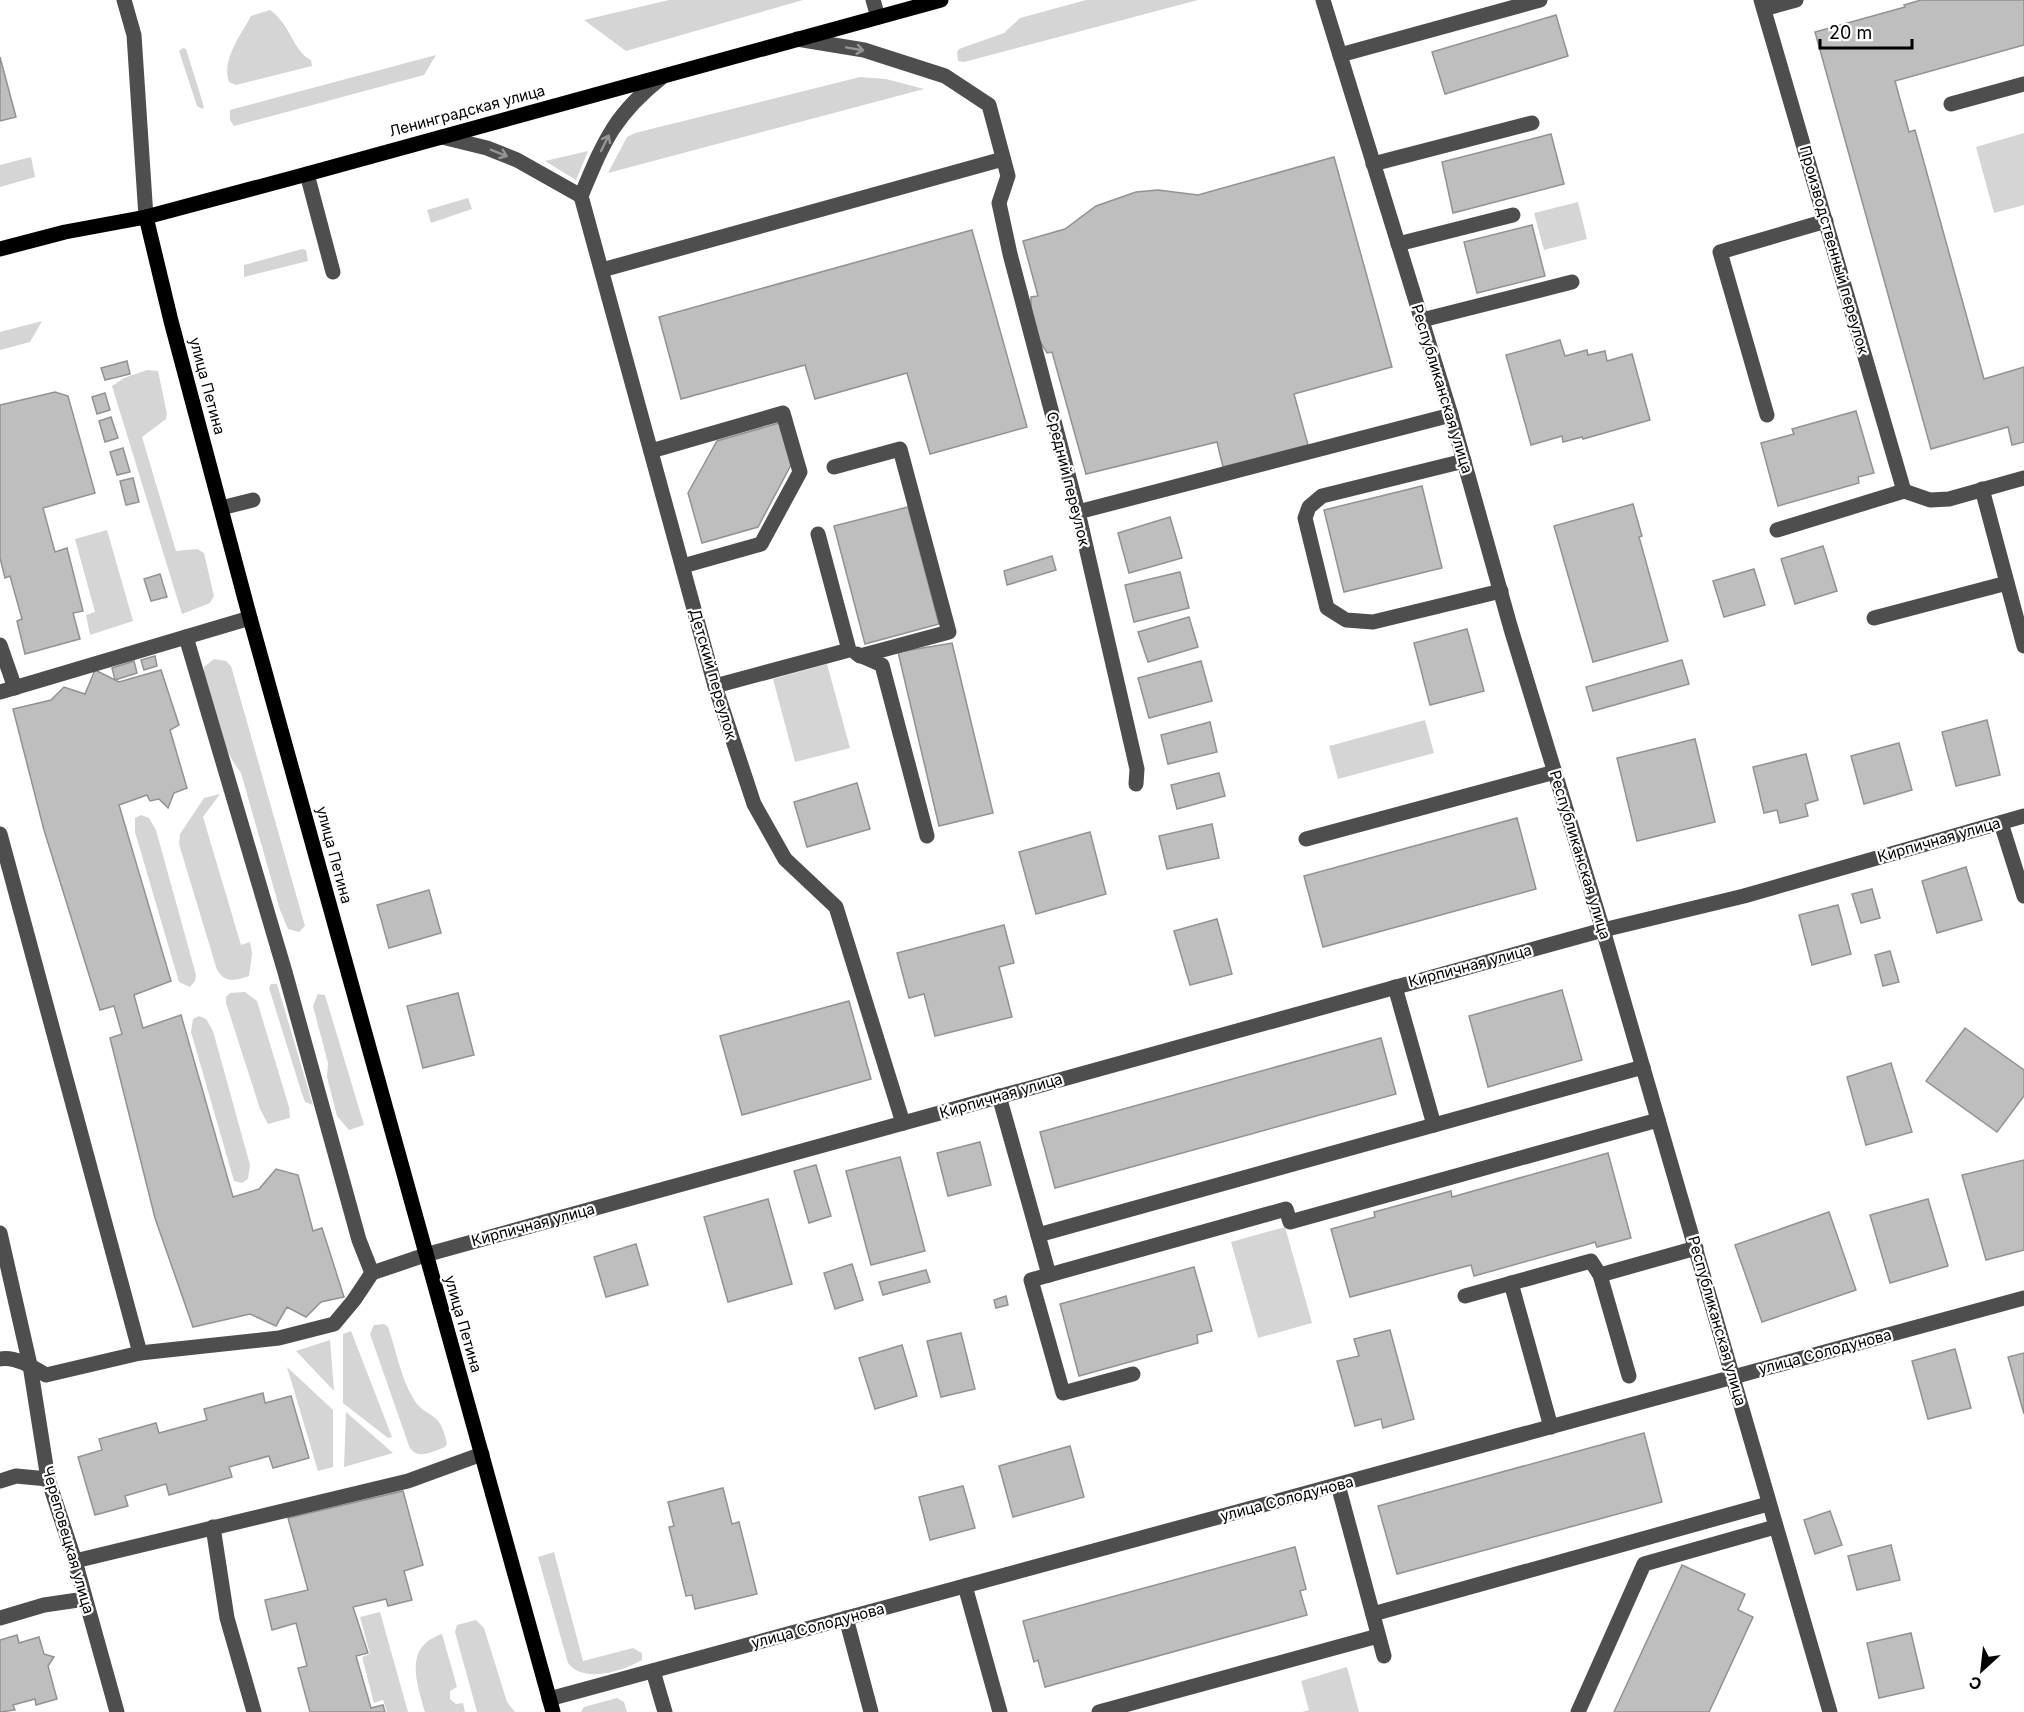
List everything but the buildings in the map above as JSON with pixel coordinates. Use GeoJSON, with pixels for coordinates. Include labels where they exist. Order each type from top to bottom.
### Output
{"type":"FeatureCollection","features":[{"type":"Feature","properties":{"kind":"main road","name":"Ленинградская улица"},"geometry":{"type":"LineString","coordinates":[[0,249],[65,232],[146,217],[942,0]]}},
{"type":"Feature","properties":{"kind":"main road","name":"улица Петина"},"geometry":{"type":"LineString","coordinates":[[146,217],[250,618],[551,1706]]}},
{"type":"Feature","properties":{"kind":"street","name":"улица Петина"},"geometry":{"type":"LineString","coordinates":[[124,0],[134,35],[146,217]]}},
{"type":"Feature","properties":{"kind":"street"},"geometry":{"type":"LineString","coordinates":[[873,0],[878,17]]}},
{"type":"Feature","properties":{"kind":"street","name":"Республиканская улица"},"geometry":{"type":"LineString","coordinates":[[1323,0],[1451,415],[1696,1248],[1774,1527],[1830,1712]]}},
{"type":"Feature","properties":{"kind":"street"},"geometry":{"type":"LineString","coordinates":[[1340,55],[1540,0]]}},
{"type":"Feature","properties":{"kind":"street"},"geometry":{"type":"LineString","coordinates":[[1762,4],[1796,0]]}},
{"type":"Feature","properties":{"kind":"street","name":"Производственный переулок"},"geometry":{"type":"LineString","coordinates":[[1762,4],[1904,491]]}},
{"type":"Feature","properties":{"kind":"street"},"geometry":{"type":"LineString","coordinates":[[602,270],[1003,159],[989,105],[945,76],[864,50],[797,39]]}},
{"type":"Feature","properties":{"kind":"street"},"geometry":{"type":"LineString","coordinates":[[442,137],[488,148],[517,160],[581,196],[602,148],[622,112],[662,77]]}},
{"type":"Feature","properties":{"kind":"street"},"geometry":{"type":"LineString","coordinates":[[1951,104],[2024,84]]}},
{"type":"Feature","properties":{"kind":"street"},"geometry":{"type":"LineString","coordinates":[[1373,164],[1532,123]]}},
{"type":"Feature","properties":{"kind":"street","name":"Средний переулок"},"geometry":{"type":"LineString","coordinates":[[1003,159],[1008,176],[999,203],[1010,254],[1078,512],[1137,769],[1136,784]]}},
{"type":"Feature","properties":{"kind":"street"},"geometry":{"type":"LineString","coordinates":[[307,174],[333,272]]}},
{"type":"Feature","properties":{"kind":"street","name":"Детский переулок"},"geometry":{"type":"LineString","coordinates":[[581,196],[715,686],[754,804],[785,858],[836,907],[903,1123]]}},
{"type":"Feature","properties":{"kind":"street"},"geometry":{"type":"LineString","coordinates":[[1398,244],[1513,215]]}},
{"type":"Feature","properties":{"kind":"street"},"geometry":{"type":"LineString","coordinates":[[1767,415],[1720,252],[1826,221]]}},
{"type":"Feature","properties":{"kind":"street"},"geometry":{"type":"LineString","coordinates":[[1422,320],[1572,282]]}},
{"type":"Feature","properties":{"kind":"street"},"geometry":{"type":"LineString","coordinates":[[651,451],[783,413],[800,472],[761,544],[683,566]]}},
{"type":"Feature","properties":{"kind":"street"},"geometry":{"type":"LineString","coordinates":[[1078,512],[1451,415]]}},
{"type":"Feature","properties":{"kind":"street"},"geometry":{"type":"LineString","coordinates":[[715,686],[949,632],[900,449],[834,467]]}},
{"type":"Feature","properties":{"kind":"street"},"geometry":{"type":"LineString","coordinates":[[1464,461],[1322,496],[1314,501],[1305,518],[1327,608],[1346,620],[1373,622],[1501,591]]}},
{"type":"Feature","properties":{"kind":"street"},"geometry":{"type":"LineString","coordinates":[[1777,530],[1904,491],[1930,500],[1949,499],[2024,478]]}},
{"type":"Feature","properties":{"kind":"street"},"geometry":{"type":"LineString","coordinates":[[1982,489],[2024,646]]}},
{"type":"Feature","properties":{"kind":"street"},"geometry":{"type":"LineString","coordinates":[[221,508],[253,500]]}},
{"type":"Feature","properties":{"kind":"street"},"geometry":{"type":"LineString","coordinates":[[818,534],[855,653],[882,665],[927,836]]}},
{"type":"Feature","properties":{"kind":"street"},"geometry":{"type":"LineString","coordinates":[[1874,618],[2007,583]]}},
{"type":"Feature","properties":{"kind":"street"},"geometry":{"type":"LineString","coordinates":[[0,645],[7,690],[250,618]]}},
{"type":"Feature","properties":{"kind":"street"},"geometry":{"type":"LineString","coordinates":[[0,1359],[6,1358],[30,1365],[46,1375],[140,1353],[279,1338],[334,1324],[372,1273],[359,1240],[186,637]]}},
{"type":"Feature","properties":{"kind":"street"},"geometry":{"type":"LineString","coordinates":[[1306,839],[1555,772]]}},
{"type":"Feature","properties":{"kind":"street","name":"Кирпичная улица"},"geometry":{"type":"LineString","coordinates":[[372,1273],[425,1255],[999,1096],[1603,930],[1744,896],[2024,816]]}},
{"type":"Feature","properties":{"kind":"street"},"geometry":{"type":"LineString","coordinates":[[2001,823],[2024,896]]}},
{"type":"Feature","properties":{"kind":"street"},"geometry":{"type":"LineString","coordinates":[[0,834],[4,861],[140,1353]]}},
{"type":"Feature","properties":{"kind":"street"},"geometry":{"type":"LineString","coordinates":[[1395,987],[1434,1125]]}},
{"type":"Feature","properties":{"kind":"street"},"geometry":{"type":"LineString","coordinates":[[1038,1235],[1643,1067]]}},
{"type":"Feature","properties":{"kind":"street"},"geometry":{"type":"LineString","coordinates":[[999,1096],[1049,1275]]}},
{"type":"Feature","properties":{"kind":"street"},"geometry":{"type":"LineString","coordinates":[[1133,1374],[1063,1393],[1031,1280],[1286,1209],[1290,1222],[1658,1120]]}},
{"type":"Feature","properties":{"kind":"street","name":"Череповецкая улица"},"geometry":{"type":"LineString","coordinates":[[0,1233],[30,1365],[48,1479],[75,1561],[117,1712]]}},
{"type":"Feature","properties":{"kind":"street"},"geometry":{"type":"LineString","coordinates":[[1600,1275],[1696,1248]]}},
{"type":"Feature","properties":{"kind":"street"},"geometry":{"type":"LineString","coordinates":[[1465,1296],[1591,1261],[1600,1275],[1629,1376]]}},
{"type":"Feature","properties":{"kind":"street"},"geometry":{"type":"LineString","coordinates":[[1511,1283],[1551,1427]]}},
{"type":"Feature","properties":{"kind":"street","name":"улица Солодунова"},"geometry":{"type":"LineString","coordinates":[[551,1706],[653,1671],[2024,1298]]}},
{"type":"Feature","properties":{"kind":"street"},"geometry":{"type":"LineString","coordinates":[[75,1561],[408,1481],[482,1454]]}},
{"type":"Feature","properties":{"kind":"street"},"geometry":{"type":"LineString","coordinates":[[0,1480],[16,1476],[48,1479]]}},
{"type":"Feature","properties":{"kind":"street"},"geometry":{"type":"LineString","coordinates":[[1338,1485],[1384,1656]]}},
{"type":"Feature","properties":{"kind":"street"},"geometry":{"type":"LineString","coordinates":[[1373,1614],[1768,1504]]}},
{"type":"Feature","properties":{"kind":"street"},"geometry":{"type":"LineString","coordinates":[[213,1527],[227,1618],[254,1712]]}},
{"type":"Feature","properties":{"kind":"street"},"geometry":{"type":"LineString","coordinates":[[1578,1712],[1644,1564],[1774,1527]]}},
{"type":"Feature","properties":{"kind":"street"},"geometry":{"type":"LineString","coordinates":[[965,1586],[1000,1712]]}},
{"type":"Feature","properties":{"kind":"street"},"geometry":{"type":"LineString","coordinates":[[0,1618],[44,1605],[84,1599]]}},
{"type":"Feature","properties":{"kind":"street"},"geometry":{"type":"LineString","coordinates":[[846,1618],[871,1712]]}},
{"type":"Feature","properties":{"kind":"street"},"geometry":{"type":"LineString","coordinates":[[1099,1712],[1378,1636]]}},
{"type":"Feature","properties":{"kind":"street"},"geometry":{"type":"LineString","coordinates":[[653,1671],[665,1712]]}},
{"type":"Feature","properties":{"kind":"shaded area"},"geometry":{"type":"Polygon","coordinates":[[[669,0],[803,0],[626,51],[584,20],[669,0]]]}},
{"type":"Feature","properties":{"kind":"shaded area"},"geometry":{"type":"Polygon","coordinates":[[[1086,0],[1198,0],[964,62],[958,61],[959,49],[1004,33],[1020,18],[1086,0]]]}},
{"type":"Feature","properties":{"kind":"shaded area"},"geometry":{"type":"Polygon","coordinates":[[[270,10],[283,23],[300,50],[311,60],[312,66],[236,85],[229,82],[227,74],[230,56],[251,16],[270,10]]]}},
{"type":"Feature","properties":{"kind":"shaded area"},"geometry":{"type":"Polygon","coordinates":[[[186,49],[204,107],[202,109],[197,106],[179,51],[186,49]]]}},
{"type":"Feature","properties":{"kind":"shaded area"},"geometry":{"type":"Polygon","coordinates":[[[436,55],[424,75],[234,126],[230,120],[230,110],[436,55]]]}},
{"type":"Feature","properties":{"kind":"shaded area"},"geometry":{"type":"Polygon","coordinates":[[[860,77],[886,79],[924,89],[608,173],[627,137],[635,133],[860,77]]]}},
{"type":"Feature","properties":{"kind":"shaded area"},"geometry":{"type":"Polygon","coordinates":[[[2024,133],[2024,205],[1994,213],[1976,147],[2024,133]]]}},
{"type":"Feature","properties":{"kind":"shaded area"},"geometry":{"type":"Polygon","coordinates":[[[588,151],[576,180],[545,161],[588,151]]]}},
{"type":"Feature","properties":{"kind":"shaded area"},"geometry":{"type":"Polygon","coordinates":[[[31,157],[35,177],[0,187],[0,165],[31,157]]]}},
{"type":"Feature","properties":{"kind":"shaded area"},"geometry":{"type":"Polygon","coordinates":[[[468,198],[472,209],[431,223],[427,210],[468,198]]]}},
{"type":"Feature","properties":{"kind":"shaded area"},"geometry":{"type":"Polygon","coordinates":[[[1578,202],[1587,239],[1544,250],[1534,213],[1578,202]]]}},
{"type":"Feature","properties":{"kind":"shaded area"},"geometry":{"type":"Polygon","coordinates":[[[302,249],[306,250],[308,261],[244,277],[244,265],[302,249]]]}},
{"type":"Feature","properties":{"kind":"shaded area"},"geometry":{"type":"Polygon","coordinates":[[[42,321],[30,342],[0,350],[0,332],[42,321]]]}},
{"type":"Feature","properties":{"kind":"shaded area"},"geometry":{"type":"Polygon","coordinates":[[[147,370],[158,371],[167,414],[166,419],[142,437],[176,551],[197,549],[204,553],[214,596],[210,603],[182,614],[112,386],[124,378],[147,370]]]}},
{"type":"Feature","properties":{"kind":"shaded area"},"geometry":{"type":"Polygon","coordinates":[[[107,530],[133,621],[90,635],[86,615],[95,612],[75,539],[107,530]]]}},
{"type":"Feature","properties":{"kind":"shaded area"},"geometry":{"type":"Polygon","coordinates":[[[214,659],[226,661],[231,666],[305,926],[299,932],[288,929],[280,910],[241,773],[227,751],[209,707],[204,667],[214,659]]]}},
{"type":"Feature","properties":{"kind":"shaded area"},"geometry":{"type":"Polygon","coordinates":[[[827,664],[850,748],[795,762],[773,679],[827,664]]]}},
{"type":"Feature","properties":{"kind":"shaded area"},"geometry":{"type":"Polygon","coordinates":[[[1425,720],[1434,753],[1338,779],[1329,746],[1425,720]]]}},
{"type":"Feature","properties":{"kind":"shaded area"},"geometry":{"type":"Polygon","coordinates":[[[220,794],[203,817],[241,945],[250,942],[252,954],[249,976],[235,980],[223,977],[217,970],[179,844],[180,834],[204,798],[220,794]]]}},
{"type":"Feature","properties":{"kind":"shaded area"},"geometry":{"type":"Polygon","coordinates":[[[141,815],[149,818],[156,830],[196,975],[190,987],[179,982],[135,832],[135,818],[141,815]]]}},
{"type":"Feature","properties":{"kind":"shaded area"},"geometry":{"type":"Polygon","coordinates":[[[271,984],[277,984],[313,1105],[305,1102],[302,1094],[269,988],[271,984]]]}},
{"type":"Feature","properties":{"kind":"shaded area"},"geometry":{"type":"Polygon","coordinates":[[[245,992],[257,1001],[289,1107],[290,1118],[268,1124],[260,1109],[226,1003],[226,997],[230,993],[245,992]]]}},
{"type":"Feature","properties":{"kind":"shaded area"},"geometry":{"type":"Polygon","coordinates":[[[318,994],[325,995],[364,1125],[349,1130],[337,1116],[327,1077],[328,1063],[313,1006],[318,994]]]}},
{"type":"Feature","properties":{"kind":"shaded area"},"geometry":{"type":"Polygon","coordinates":[[[199,1016],[206,1019],[213,1031],[250,1165],[248,1179],[242,1183],[234,1181],[191,1032],[193,1019],[199,1016]]]}},
{"type":"Feature","properties":{"kind":"shaded area"},"geometry":{"type":"Polygon","coordinates":[[[1285,1227],[1312,1323],[1258,1338],[1231,1242],[1285,1227]]]}},
{"type":"Feature","properties":{"kind":"shaded area"},"geometry":{"type":"Polygon","coordinates":[[[384,1324],[388,1327],[409,1390],[418,1405],[440,1424],[447,1444],[445,1447],[420,1454],[412,1451],[409,1446],[370,1334],[374,1325],[384,1324]]]}},
{"type":"Feature","properties":{"kind":"shaded area"},"geometry":{"type":"Polygon","coordinates":[[[351,1331],[392,1437],[388,1438],[343,1403],[343,1334],[351,1331]]]}},
{"type":"Feature","properties":{"kind":"shaded area"},"geometry":{"type":"Polygon","coordinates":[[[330,1340],[334,1391],[296,1351],[330,1340]]]}},
{"type":"Feature","properties":{"kind":"shaded area"},"geometry":{"type":"Polygon","coordinates":[[[287,1367],[333,1410],[333,1467],[318,1471],[287,1367]]]}},
{"type":"Feature","properties":{"kind":"shaded area"},"geometry":{"type":"Polygon","coordinates":[[[346,1412],[393,1453],[344,1467],[346,1412]]]}},
{"type":"Feature","properties":{"kind":"shaded area"},"geometry":{"type":"Polygon","coordinates":[[[554,1552],[583,1661],[633,1648],[642,1653],[642,1660],[604,1674],[584,1673],[568,1663],[538,1557],[554,1552]]]}},
{"type":"Feature","properties":{"kind":"shaded area"},"geometry":{"type":"Polygon","coordinates":[[[380,1612],[408,1712],[387,1712],[383,1700],[374,1703],[362,1657],[370,1654],[360,1617],[380,1612]]]}},
{"type":"Feature","properties":{"kind":"shaded area"},"geometry":{"type":"Polygon","coordinates":[[[476,1620],[484,1628],[507,1702],[515,1712],[477,1712],[455,1632],[457,1625],[476,1620]]]}},
{"type":"Feature","properties":{"kind":"shaded area"},"geometry":{"type":"Polygon","coordinates":[[[442,1634],[457,1687],[450,1691],[450,1699],[456,1704],[463,1703],[465,1712],[425,1712],[417,1678],[417,1656],[422,1647],[442,1634]]]}},
{"type":"Feature","properties":{"kind":"shaded area"},"geometry":{"type":"Polygon","coordinates":[[[1347,1667],[1359,1712],[1302,1712],[1309,1710],[1301,1681],[1347,1667]]]}},
{"type":"Feature","properties":{"kind":"shaded area"},"geometry":{"type":"Polygon","coordinates":[[[617,1698],[624,1702],[627,1712],[581,1712],[584,1707],[617,1698]]]}}]}
